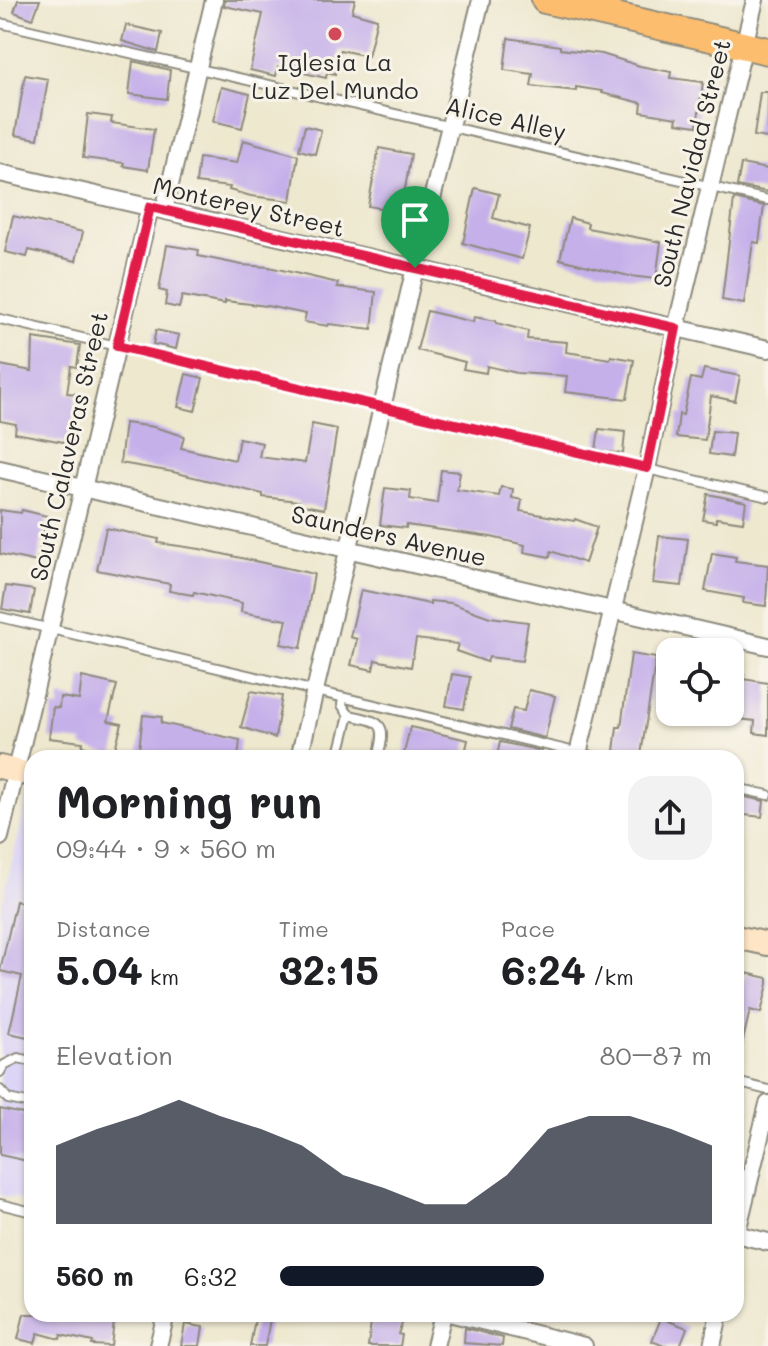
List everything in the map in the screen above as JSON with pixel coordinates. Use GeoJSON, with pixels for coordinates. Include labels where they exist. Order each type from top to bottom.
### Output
{"type":"FeatureCollection","features":[{"type":"Feature","properties":{"kind":"main road"},"geometry":{"type":"LineString","coordinates":[[545,0],[756,49]]}},
{"type":"Feature","properties":{"kind":"street","name":"South Calaveras Street"},"geometry":{"type":"LineString","coordinates":[[0,837],[117,346],[198,67],[214,0]]}},
{"type":"Feature","properties":{"kind":"street"},"geometry":{"type":"LineString","coordinates":[[301,750],[481,0]]}},
{"type":"Feature","properties":{"kind":"street","name":"South Navidad Street"},"geometry":{"type":"LineString","coordinates":[[579,750],[710,185],[756,49],[755,0]]}},
{"type":"Feature","properties":{"kind":"street","name":"Monterey Street"},"geometry":{"type":"LineString","coordinates":[[0,173],[768,349]]}},
{"type":"Feature","properties":{"kind":"street","name":"Saunders Avenue"},"geometry":{"type":"LineString","coordinates":[[0,469],[768,646]]}},
{"type":"Feature","properties":{"kind":"street"},"geometry":{"type":"LineString","coordinates":[[744,939],[768,944]]}},
{"type":"Feature","properties":{"kind":"street"},"geometry":{"type":"LineString","coordinates":[[744,1202],[768,1104]]}},
{"type":"Feature","properties":{"kind":"street"},"geometry":{"type":"LineString","coordinates":[[744,1237],[768,1242]]}},
{"type":"Feature","properties":{"kind":"street"},"geometry":{"type":"LineString","coordinates":[[158,1346],[164,1322]]}},
{"type":"Feature","properties":{"kind":"street"},"geometry":{"type":"LineString","coordinates":[[435,1346],[441,1322]]}},
{"type":"Feature","properties":{"kind":"street"},"geometry":{"type":"LineString","coordinates":[[486,1322],[584,1346]]}},
{"type":"Feature","properties":{"kind":"street"},"geometry":{"type":"LineString","coordinates":[[712,1346],[717,1322]]}},
{"type":"Feature","properties":{"kind":"lane","name":"Alice Alley"},"geometry":{"type":"LineString","coordinates":[[0,23],[768,200]]}},
{"type":"Feature","properties":{"kind":"lane"},"geometry":{"type":"LineString","coordinates":[[0,319],[768,497]]}},
{"type":"Feature","properties":{"kind":"lane"},"geometry":{"type":"LineString","coordinates":[[0,617],[552,750]]}},
{"type":"Feature","properties":{"kind":"lane"},"geometry":{"type":"LineString","coordinates":[[340,750],[349,715],[343,702]]}},
{"type":"Feature","properties":{"kind":"lane"},"geometry":{"type":"LineString","coordinates":[[349,715],[381,725],[384,733],[380,750]]}},
{"type":"Feature","properties":{"kind":"lane"},"geometry":{"type":"LineString","coordinates":[[744,790],[768,795]]}},
{"type":"Feature","properties":{"kind":"lane"},"geometry":{"type":"LineString","coordinates":[[0,1072],[4,1065],[18,1058],[24,1059]]}},
{"type":"Feature","properties":{"kind":"lane"},"geometry":{"type":"LineString","coordinates":[[744,1084],[768,1090]]}},
{"type":"Feature","properties":{"kind":"lane"},"geometry":{"type":"LineString","coordinates":[[0,1090],[8,1099],[24,1102]]}},
{"type":"Feature","properties":{"kind":"lane"},"geometry":{"type":"LineString","coordinates":[[0,1204],[24,1210]]}},
{"type":"Feature","properties":{"kind":"shaded area"},"geometry":{"type":"Polygon","coordinates":[[[24,812],[24,1200],[0,1195],[0,912],[24,812]]]}},
{"type":"Feature","properties":{"kind":"building"},"geometry":{"type":"Polygon","coordinates":[[[18,0],[40,0],[33,19],[14,12],[18,0]]]}},
{"type":"Feature","properties":{"kind":"building"},"geometry":{"type":"Polygon","coordinates":[[[225,0],[355,0],[352,12],[377,19],[368,56],[340,50],[335,74],[327,72],[326,78],[278,67],[276,76],[250,70],[263,14],[224,6],[225,0]]]}},
{"type":"Feature","properties":{"kind":"building"},"geometry":{"type":"Polygon","coordinates":[[[126,25],[162,33],[158,52],[122,41],[126,25]]]}},
{"type":"Feature","properties":{"kind":"building"},"geometry":{"type":"Polygon","coordinates":[[[508,38],[602,54],[671,72],[670,78],[703,82],[697,126],[676,123],[677,118],[641,112],[642,103],[602,91],[531,86],[533,74],[504,70],[508,38]]]}},
{"type":"Feature","properties":{"kind":"building"},"geometry":{"type":"Polygon","coordinates":[[[133,61],[170,70],[167,99],[129,94],[133,61]]]}},
{"type":"Feature","properties":{"kind":"building"},"geometry":{"type":"Polygon","coordinates":[[[25,75],[48,79],[38,139],[15,135],[25,75]]]}},
{"type":"Feature","properties":{"kind":"building"},"geometry":{"type":"Polygon","coordinates":[[[221,87],[250,94],[242,128],[213,121],[221,87]]]}},
{"type":"Feature","properties":{"kind":"building"},"geometry":{"type":"Polygon","coordinates":[[[760,92],[768,92],[768,138],[754,136],[760,92]]]}},
{"type":"Feature","properties":{"kind":"building"},"geometry":{"type":"Polygon","coordinates":[[[88,114],[112,117],[111,123],[154,129],[148,170],[123,166],[124,163],[83,158],[88,114]]]}},
{"type":"Feature","properties":{"kind":"building"},"geometry":{"type":"Polygon","coordinates":[[[305,126],[321,130],[315,154],[299,150],[305,126]]]}},
{"type":"Feature","properties":{"kind":"building"},"geometry":{"type":"Polygon","coordinates":[[[243,140],[298,155],[291,201],[251,196],[229,190],[230,187],[196,183],[199,158],[237,163],[243,140]]]}},
{"type":"Feature","properties":{"kind":"building"},"geometry":{"type":"Polygon","coordinates":[[[379,148],[411,154],[401,212],[368,206],[379,148]]]}},
{"type":"Feature","properties":{"kind":"building"},"geometry":{"type":"Polygon","coordinates":[[[741,164],[768,169],[768,192],[737,186],[741,164]]]}},
{"type":"Feature","properties":{"kind":"building"},"geometry":{"type":"Polygon","coordinates":[[[475,188],[499,194],[493,218],[530,228],[522,259],[463,243],[475,188]]]}},
{"type":"Feature","properties":{"kind":"building"},"geometry":{"type":"Polygon","coordinates":[[[734,199],[764,206],[759,243],[753,242],[744,304],[722,300],[734,199]]]}},
{"type":"Feature","properties":{"kind":"building"},"geometry":{"type":"Polygon","coordinates":[[[13,216],[83,232],[76,261],[29,250],[27,257],[5,252],[13,216]]]}},
{"type":"Feature","properties":{"kind":"building"},"geometry":{"type":"Polygon","coordinates":[[[570,218],[588,223],[587,228],[661,242],[656,279],[629,276],[560,259],[570,218]]]}},
{"type":"Feature","properties":{"kind":"building"},"geometry":{"type":"Polygon","coordinates":[[[167,245],[199,250],[198,256],[269,267],[338,283],[337,287],[376,292],[372,329],[304,322],[306,314],[182,296],[179,308],[165,305],[167,292],[159,290],[167,245]]]}},
{"type":"Feature","properties":{"kind":"building"},"geometry":{"type":"Polygon","coordinates":[[[427,311],[473,322],[474,317],[496,321],[528,331],[527,339],[567,342],[566,352],[634,360],[627,399],[565,392],[567,376],[517,373],[487,366],[486,373],[463,369],[465,362],[417,350],[427,311]]]}},
{"type":"Feature","properties":{"kind":"building"},"geometry":{"type":"Polygon","coordinates":[[[156,330],[179,335],[176,349],[153,344],[156,330]]]}},
{"type":"Feature","properties":{"kind":"building"},"geometry":{"type":"Polygon","coordinates":[[[33,338],[80,345],[77,367],[71,366],[67,393],[77,394],[69,443],[15,433],[16,424],[0,421],[0,365],[32,371],[33,338]]]}},
{"type":"Feature","properties":{"kind":"building"},"geometry":{"type":"Polygon","coordinates":[[[704,369],[740,376],[735,401],[711,396],[705,440],[676,437],[679,414],[683,415],[691,378],[701,380],[704,369]]]}},
{"type":"Feature","properties":{"kind":"building"},"geometry":{"type":"Polygon","coordinates":[[[186,374],[203,378],[195,411],[178,407],[186,374]]]}},
{"type":"Feature","properties":{"kind":"building"},"geometry":{"type":"Polygon","coordinates":[[[125,423],[184,436],[181,448],[235,460],[239,438],[262,443],[259,457],[305,463],[312,424],[337,429],[324,509],[298,504],[299,501],[263,497],[263,494],[173,472],[120,463],[125,423]]]}},
{"type":"Feature","properties":{"kind":"building"},"geometry":{"type":"Polygon","coordinates":[[[599,429],[625,432],[623,454],[596,450],[599,429]]]}},
{"type":"Feature","properties":{"kind":"building"},"geometry":{"type":"Polygon","coordinates":[[[712,431],[734,433],[731,457],[709,454],[712,431]]]}},
{"type":"Feature","properties":{"kind":"building"},"geometry":{"type":"Polygon","coordinates":[[[441,470],[460,472],[457,490],[499,496],[501,487],[513,489],[512,498],[522,500],[520,511],[575,519],[597,527],[585,563],[551,551],[550,557],[524,552],[525,545],[491,537],[406,525],[406,528],[380,525],[385,488],[411,491],[410,499],[437,503],[441,470]]]}},
{"type":"Feature","properties":{"kind":"building"},"geometry":{"type":"Polygon","coordinates":[[[708,494],[746,502],[743,522],[716,518],[716,522],[703,520],[708,494]]]}},
{"type":"Feature","properties":{"kind":"building"},"geometry":{"type":"Polygon","coordinates":[[[0,510],[21,513],[22,510],[47,516],[37,562],[0,554],[0,510]]]}},
{"type":"Feature","properties":{"kind":"building"},"geometry":{"type":"Polygon","coordinates":[[[106,528],[159,539],[158,543],[314,574],[301,648],[281,644],[287,620],[241,612],[242,603],[194,592],[193,595],[169,591],[170,584],[97,570],[106,528]]]}},
{"type":"Feature","properties":{"kind":"building"},"geometry":{"type":"Polygon","coordinates":[[[659,536],[688,539],[682,586],[653,583],[659,536]]]}},
{"type":"Feature","properties":{"kind":"building"},"geometry":{"type":"Polygon","coordinates":[[[712,553],[736,557],[735,561],[768,565],[766,606],[743,603],[744,598],[705,591],[712,553]]]}},
{"type":"Feature","properties":{"kind":"building"},"geometry":{"type":"Polygon","coordinates":[[[6,586],[34,590],[30,614],[2,609],[6,586]]]}},
{"type":"Feature","properties":{"kind":"building"},"geometry":{"type":"Polygon","coordinates":[[[361,590],[430,604],[430,601],[451,603],[490,617],[528,622],[522,661],[489,657],[487,662],[456,651],[458,644],[416,639],[411,667],[375,660],[373,670],[351,665],[357,639],[350,637],[361,590]]]}},
{"type":"Feature","properties":{"kind":"building"},"geometry":{"type":"Polygon","coordinates":[[[631,654],[656,658],[642,750],[614,750],[617,727],[621,727],[631,654]]]}},
{"type":"Feature","properties":{"kind":"building"},"geometry":{"type":"Polygon","coordinates":[[[452,674],[470,677],[464,709],[446,706],[452,674]]]}},
{"type":"Feature","properties":{"kind":"building"},"geometry":{"type":"Polygon","coordinates":[[[82,677],[117,685],[108,721],[122,724],[114,750],[96,750],[82,746],[83,742],[49,738],[53,707],[59,708],[60,697],[79,700],[82,677]]]}},
{"type":"Feature","properties":{"kind":"building"},"geometry":{"type":"Polygon","coordinates":[[[744,679],[768,683],[768,735],[754,733],[755,721],[744,720],[744,679]]]}},
{"type":"Feature","properties":{"kind":"building"},"geometry":{"type":"Polygon","coordinates":[[[529,690],[555,696],[545,738],[508,729],[513,709],[524,711],[529,690]]]}},
{"type":"Feature","properties":{"kind":"building"},"geometry":{"type":"Polygon","coordinates":[[[251,691],[282,696],[275,738],[241,727],[251,691]]]}},
{"type":"Feature","properties":{"kind":"building"},"geometry":{"type":"Polygon","coordinates":[[[143,715],[162,717],[161,723],[240,740],[239,750],[139,750],[143,715]]]}},
{"type":"Feature","properties":{"kind":"building"},"geometry":{"type":"Polygon","coordinates":[[[410,727],[468,740],[466,750],[405,750],[410,727]]]}},
{"type":"Feature","properties":{"kind":"building"},"geometry":{"type":"Polygon","coordinates":[[[500,742],[537,750],[498,750],[500,742]]]}},
{"type":"Feature","properties":{"kind":"building"},"geometry":{"type":"Polygon","coordinates":[[[744,797],[764,801],[762,817],[744,815],[744,797]]]}},
{"type":"Feature","properties":{"kind":"building"},"geometry":{"type":"Polygon","coordinates":[[[16,901],[24,903],[24,1036],[9,1033],[22,976],[0,971],[16,901]]]}},
{"type":"Feature","properties":{"kind":"building"},"geometry":{"type":"Polygon","coordinates":[[[746,973],[768,978],[761,1013],[750,1010],[744,1036],[746,973]]]}},
{"type":"Feature","properties":{"kind":"building"},"geometry":{"type":"Polygon","coordinates":[[[0,1109],[24,1114],[24,1160],[0,1155],[0,1109]]]}},
{"type":"Feature","properties":{"kind":"building"},"geometry":{"type":"Polygon","coordinates":[[[24,1314],[24,1322],[114,1322],[111,1346],[38,1333],[35,1343],[18,1339],[24,1314]]]}},
{"type":"Feature","properties":{"kind":"building"},"geometry":{"type":"Polygon","coordinates":[[[254,1322],[270,1322],[265,1346],[250,1346],[254,1322]]]}},
{"type":"Feature","properties":{"kind":"building"},"geometry":{"type":"Polygon","coordinates":[[[371,1322],[403,1322],[398,1334],[402,1335],[400,1346],[368,1346],[371,1322]]]}},
{"type":"Feature","properties":{"kind":"building"},"geometry":{"type":"Polygon","coordinates":[[[659,1322],[671,1322],[687,1328],[680,1346],[664,1346],[652,1341],[659,1322]]]}},
{"type":"Feature","properties":{"kind":"building"},"geometry":{"type":"Polygon","coordinates":[[[185,1324],[203,1327],[200,1346],[181,1346],[185,1324]]]}},
{"type":"Feature","properties":{"kind":"building"},"geometry":{"type":"Polygon","coordinates":[[[465,1328],[503,1338],[502,1346],[464,1343],[465,1328]]]}},
{"type":"Feature","properties":{"kind":"place","name":"Iglesia La Luz Del Mundo"},"geometry":{"type":"Point","coordinates":[335,34]}},
{"type":"Feature","properties":{"kind":"route"},"geometry":{"type":"LineString","coordinates":[[150,207],[415,268],[676,328],[647,468],[117,346],[150,207]]}}]}
